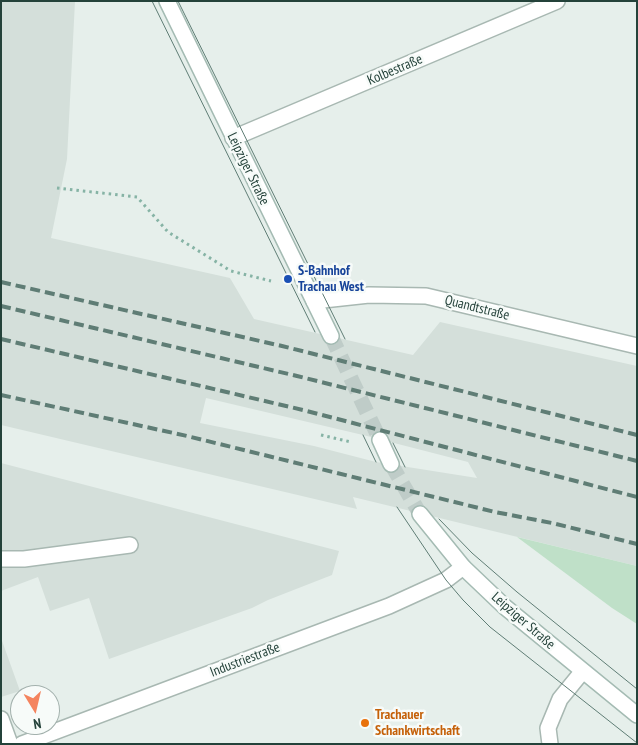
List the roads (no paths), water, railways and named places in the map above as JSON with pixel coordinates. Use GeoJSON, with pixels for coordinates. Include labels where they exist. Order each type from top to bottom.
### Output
{"type":"FeatureCollection","features":[{"type":"Feature","properties":{"kind":"street","name":"Leipziger Straße"},"geometry":{"type":"LineString","coordinates":[[167,1],[331,336]]}},
{"type":"Feature","properties":{"kind":"street","name":"Kolbestraße"},"geometry":{"type":"LineString","coordinates":[[233,138],[558,1]]}},
{"type":"Feature","properties":{"kind":"street","name":"Quandtstraße"},"geometry":{"type":"LineString","coordinates":[[314,301],[369,295],[426,296],[637,346]]}},
{"type":"Feature","properties":{"kind":"street"},"geometry":{"type":"LineString","coordinates":[[380,440],[391,464]]}},
{"type":"Feature","properties":{"kind":"street","name":"Leipziger Straße"},"geometry":{"type":"LineString","coordinates":[[420,514],[463,566],[505,607],[582,672],[637,715]]}},
{"type":"Feature","properties":{"kind":"street"},"geometry":{"type":"LineString","coordinates":[[1,559],[24,559],[130,545]]}},
{"type":"Feature","properties":{"kind":"street","name":"Industriestraße"},"geometry":{"type":"LineString","coordinates":[[22,744],[390,606],[446,580],[463,566]]}},
{"type":"Feature","properties":{"kind":"street"},"geometry":{"type":"LineString","coordinates":[[550,744],[548,728],[560,698],[582,672]]}},
{"type":"Feature","properties":{"kind":"street"},"geometry":{"type":"LineString","coordinates":[[1,719],[10,744]]}},
{"type":"Feature","properties":{"kind":"tunnel"},"geometry":{"type":"LineString","coordinates":[[331,336],[380,440]]}},
{"type":"Feature","properties":{"kind":"tunnel"},"geometry":{"type":"LineString","coordinates":[[391,464],[420,514]]}},
{"type":"Feature","properties":{"kind":"tram line"},"geometry":{"type":"LineString","coordinates":[[152,1],[315,332]]}},
{"type":"Feature","properties":{"kind":"tram line"},"geometry":{"type":"LineString","coordinates":[[178,1],[345,339]]}},
{"type":"Feature","properties":{"kind":"tram line"},"geometry":{"type":"LineString","coordinates":[[363,435],[376,462]]}},
{"type":"Feature","properties":{"kind":"tram line"},"geometry":{"type":"LineString","coordinates":[[393,443],[405,467]]}},
{"type":"Feature","properties":{"kind":"tram line"},"geometry":{"type":"LineString","coordinates":[[397,507],[446,580],[490,627],[637,743]]}},
{"type":"Feature","properties":{"kind":"tram line"},"geometry":{"type":"LineString","coordinates":[[439,519],[472,553],[517,592],[637,689]]}},
{"type":"Feature","properties":{"kind":"railway"},"geometry":{"type":"LineString","coordinates":[[1,282],[282,346],[637,435]]}},
{"type":"Feature","properties":{"kind":"railway"},"geometry":{"type":"LineString","coordinates":[[1,306],[297,376],[637,461]]}},
{"type":"Feature","properties":{"kind":"railway"},"geometry":{"type":"LineString","coordinates":[[1,339],[303,410],[637,497]]}},
{"type":"Feature","properties":{"kind":"railway"},"geometry":{"type":"LineString","coordinates":[[1,395],[187,436],[495,512],[552,523],[637,544]]}},
{"type":"Feature","properties":{"kind":"place","name":"S-Bahnhof Trachau West"},"geometry":{"type":"Point","coordinates":[288,279]}},
{"type":"Feature","properties":{"kind":"place","name":"Trachauer Schankwirtschaft"},"geometry":{"type":"Point","coordinates":[365,723]}}]}
